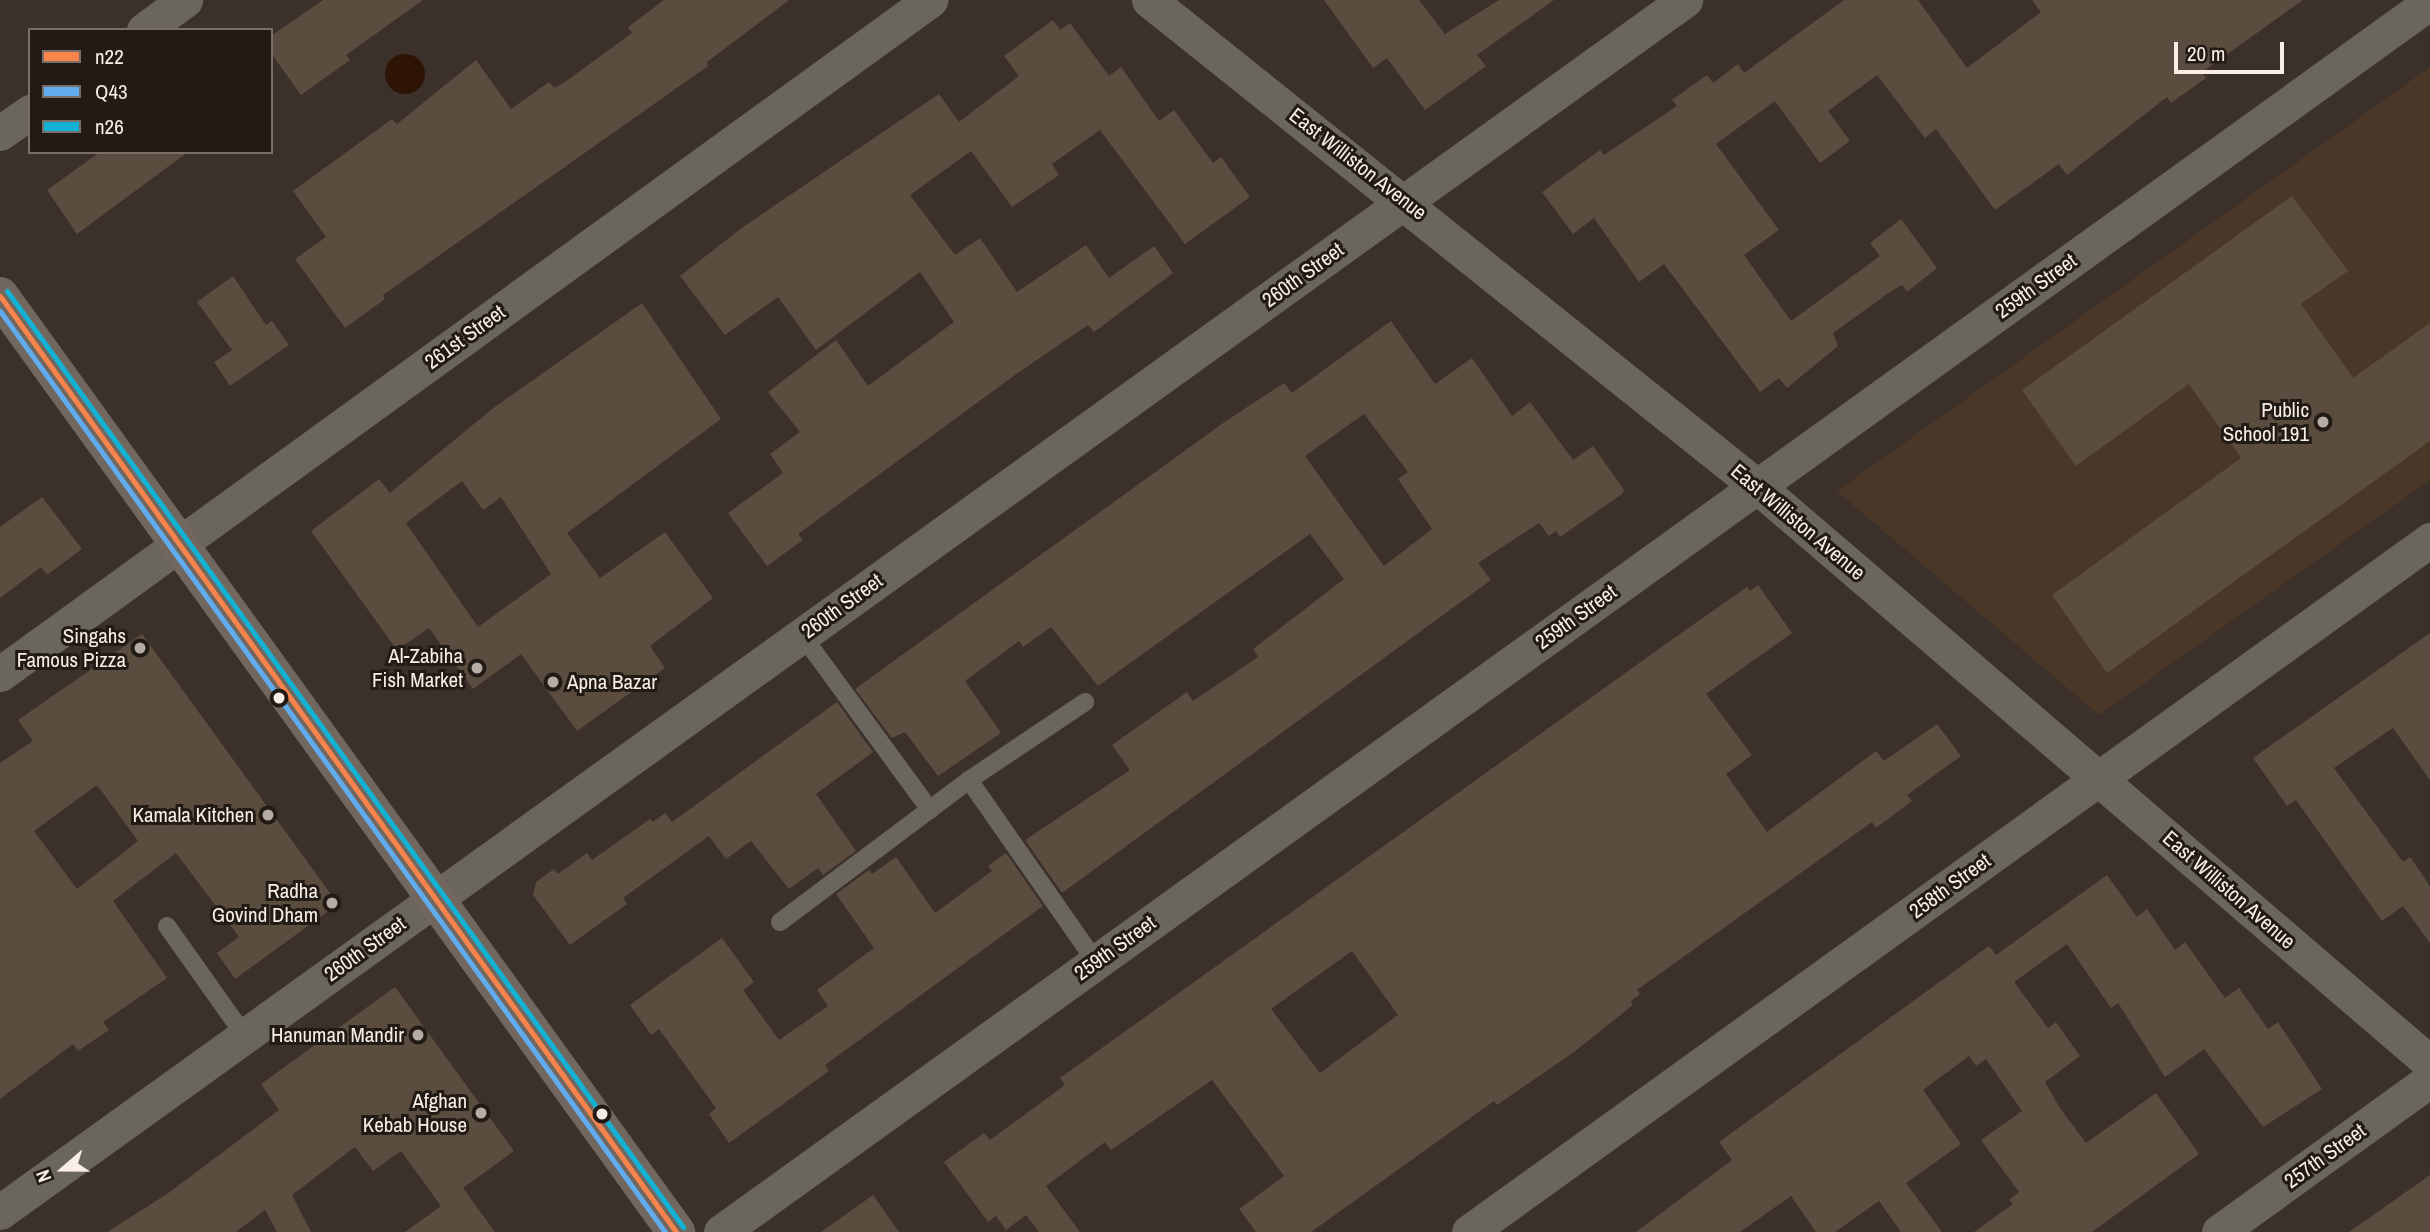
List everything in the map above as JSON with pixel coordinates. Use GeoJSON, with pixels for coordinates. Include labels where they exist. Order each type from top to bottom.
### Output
{"type":"FeatureCollection","features":[{"type":"Feature","properties":{"kind":"main road"},"geometry":{"type":"LineString","coordinates":[[0,296],[676,1232]]}},
{"type":"Feature","properties":{"kind":"street"},"geometry":{"type":"LineString","coordinates":[[147,28],[185,0]]}},
{"type":"Feature","properties":{"kind":"street","name":"261st Street"},"geometry":{"type":"LineString","coordinates":[[0,674],[930,0]]}},
{"type":"Feature","properties":{"kind":"street","name":"East Williston Avenue"},"geometry":{"type":"LineString","coordinates":[[1149,0],[1405,201],[1758,486],[2430,1063]]}},
{"type":"Feature","properties":{"kind":"street","name":"260th Street"},"geometry":{"type":"LineString","coordinates":[[0,1212],[1685,0]]}},
{"type":"Feature","properties":{"kind":"street","name":"259th Street"},"geometry":{"type":"LineString","coordinates":[[721,1232],[2430,2]]}},
{"type":"Feature","properties":{"kind":"street"},"geometry":{"type":"LineString","coordinates":[[0,133],[28,113]]}},
{"type":"Feature","properties":{"kind":"street","name":"258th Street"},"geometry":{"type":"LineString","coordinates":[[1469,1232],[2430,540]]}},
{"type":"Feature","properties":{"kind":"street","name":"257th Street"},"geometry":{"type":"LineString","coordinates":[[2219,1232],[2430,1080]]}},
{"type":"Feature","properties":{"kind":"lane"},"geometry":{"type":"LineString","coordinates":[[802,635],[930,810]]}},
{"type":"Feature","properties":{"kind":"lane"},"geometry":{"type":"LineString","coordinates":[[780,922],[970,780],[1085,702]]}},
{"type":"Feature","properties":{"kind":"lane"},"geometry":{"type":"LineString","coordinates":[[970,780],[1096,962]]}},
{"type":"Feature","properties":{"kind":"lane"},"geometry":{"type":"LineString","coordinates":[[167,926],[245,1036]]}},
{"type":"Feature","properties":{"kind":"shaded area"},"geometry":{"type":"Polygon","coordinates":[[[405,54],[413,55],[419,60],[424,66],[424,82],[419,88],[413,93],[405,94],[397,93],[391,88],[386,82],[385,74],[386,66],[391,60],[397,55],[405,54]]]}},
{"type":"Feature","properties":{"kind":"shaded area"},"geometry":{"type":"Polygon","coordinates":[[[2430,67],[2430,480],[2099,715],[1837,491],[2430,67]]]}},
{"type":"Feature","properties":{"kind":"building"},"geometry":{"type":"Polygon","coordinates":[[[323,0],[423,0],[346,55],[350,60],[301,95],[273,56],[273,35],[323,0]]]}},
{"type":"Feature","properties":{"kind":"building"},"geometry":{"type":"Polygon","coordinates":[[[664,0],[789,0],[707,62],[708,66],[383,295],[385,299],[345,328],[295,259],[326,237],[293,191],[392,119],[397,124],[476,60],[511,109],[549,82],[554,88],[565,82],[632,33],[628,27],[664,0]]]}},
{"type":"Feature","properties":{"kind":"building"},"geometry":{"type":"Polygon","coordinates":[[[1324,0],[1419,0],[1445,34],[1499,0],[1554,0],[1477,55],[1486,66],[1425,110],[1387,58],[1373,68],[1324,0]]]}},
{"type":"Feature","properties":{"kind":"building"},"geometry":{"type":"Polygon","coordinates":[[[1844,0],[1918,0],[1967,68],[2041,12],[2032,0],[2303,0],[2202,72],[2206,78],[2171,103],[2167,97],[2067,175],[2059,164],[1995,210],[1936,129],[1925,138],[1877,75],[1828,111],[1850,141],[1820,163],[1775,101],[1716,144],[1779,230],[1744,255],[1791,321],[1880,256],[1870,243],[1901,219],[1937,268],[1907,292],[1902,285],[1890,292],[1833,333],[1838,346],[1787,388],[1779,378],[1760,392],[1664,264],[1639,282],[1594,218],[1573,234],[1542,192],[1600,150],[1604,155],[1677,106],[1672,100],[1707,75],[1713,83],[1738,64],[1744,73],[1844,0]]]}},
{"type":"Feature","properties":{"kind":"building"},"geometry":{"type":"Polygon","coordinates":[[[1053,20],[1060,30],[1070,23],[1109,76],[1121,67],[1159,121],[1174,110],[1213,163],[1221,157],[1250,197],[1185,244],[1100,130],[1052,164],[1059,175],[1012,207],[971,151],[910,195],[955,255],[980,238],[1017,292],[1086,245],[1109,278],[1154,246],[1173,273],[1094,332],[1088,325],[1015,375],[798,534],[803,540],[767,566],[728,513],[783,473],[770,454],[800,432],[768,392],[836,340],[868,386],[954,322],[920,272],[816,350],[778,297],[725,335],[680,276],[743,227],[939,94],[959,122],[1019,76],[1004,56],[1053,20]]]}},
{"type":"Feature","properties":{"kind":"building"},"geometry":{"type":"Polygon","coordinates":[[[97,154],[185,154],[77,234],[47,190],[97,154]]]}},
{"type":"Feature","properties":{"kind":"building","name":"Public School 191"},"geometry":{"type":"Polygon","coordinates":[[[2292,196],[2348,271],[2301,304],[2353,378],[2430,323],[2430,441],[2107,673],[2052,595],[2241,458],[2189,384],[2076,466],[2022,390],[2292,196]]]}},
{"type":"Feature","properties":{"kind":"building"},"geometry":{"type":"Polygon","coordinates":[[[233,276],[266,325],[272,321],[289,345],[230,386],[214,362],[232,350],[197,302],[233,276]]]}},
{"type":"Feature","properties":{"kind":"building"},"geometry":{"type":"Polygon","coordinates":[[[642,303],[721,419],[567,533],[600,578],[665,532],[713,598],[650,646],[665,668],[577,731],[521,654],[473,689],[429,628],[397,650],[311,531],[379,479],[390,493],[492,409],[642,303]],[[462,481],[406,523],[478,627],[551,574],[501,497],[483,510],[462,481]]]}},
{"type":"Feature","properties":{"kind":"building"},"geometry":{"type":"Polygon","coordinates":[[[1391,321],[1435,384],[1472,358],[1512,416],[1530,402],[1573,460],[1593,446],[1624,490],[1560,537],[1556,531],[1549,536],[1539,523],[1478,563],[1491,580],[1062,893],[1025,840],[1130,770],[1112,745],[1187,692],[1193,701],[1258,657],[1253,649],[1344,579],[1310,534],[1098,686],[1051,627],[1023,647],[1019,641],[965,681],[1001,733],[938,776],[905,732],[892,738],[855,689],[1226,421],[1284,383],[1292,393],[1391,321]],[[1364,414],[1305,456],[1384,566],[1432,529],[1398,479],[1408,472],[1364,414]]]}},
{"type":"Feature","properties":{"kind":"building"},"geometry":{"type":"Polygon","coordinates":[[[42,497],[82,549],[47,575],[41,567],[0,598],[0,527],[42,497]]]}},
{"type":"Feature","properties":{"kind":"building"},"geometry":{"type":"Polygon","coordinates":[[[1758,585],[1792,633],[1706,694],[1752,755],[1726,774],[1767,832],[1876,751],[1884,761],[1937,724],[1961,756],[1907,795],[1912,801],[1876,828],[1872,822],[1637,990],[1640,994],[1631,1001],[1633,1005],[1574,1052],[1497,1105],[1494,1101],[1311,1232],[1256,1232],[1239,1209],[1284,1176],[1212,1080],[1111,1150],[1105,1142],[1046,1186],[1080,1232],[1039,1232],[1026,1215],[1006,1230],[996,1216],[988,1222],[944,1162],[984,1133],[990,1140],[1065,1085],[1060,1078],[1677,636],[1747,587],[1750,591],[1758,585]],[[1352,951],[1271,1009],[1320,1073],[1398,1015],[1352,951]]]}},
{"type":"Feature","properties":{"kind":"building"},"geometry":{"type":"Polygon","coordinates":[[[2430,633],[2430,780],[2393,728],[2334,768],[2403,862],[2410,857],[2430,886],[2430,943],[2403,906],[2382,921],[2296,800],[2287,806],[2253,758],[2430,633]]]}},
{"type":"Feature","properties":{"kind":"building"},"geometry":{"type":"Polygon","coordinates":[[[142,634],[338,904],[235,979],[217,953],[239,937],[176,853],[113,901],[167,978],[103,1022],[109,1030],[78,1051],[73,1044],[0,1099],[0,763],[33,741],[18,720],[142,634]],[[97,785],[34,831],[77,889],[138,841],[97,785]]]}},
{"type":"Feature","properties":{"kind":"building"},"geometry":{"type":"Polygon","coordinates":[[[837,702],[873,752],[816,794],[856,851],[823,875],[818,868],[789,889],[751,841],[726,859],[709,836],[623,898],[627,904],[570,945],[533,895],[536,882],[554,869],[558,874],[587,853],[592,860],[650,819],[653,822],[665,813],[672,822],[837,702]]]}},
{"type":"Feature","properties":{"kind":"building"},"geometry":{"type":"Polygon","coordinates":[[[1006,853],[1043,906],[825,1065],[829,1071],[729,1143],[709,1114],[716,1108],[659,1029],[651,1035],[630,1005],[722,938],[754,982],[743,990],[779,1040],[828,1006],[817,990],[874,948],[836,894],[869,870],[872,874],[896,857],[935,913],[992,871],[988,866],[1006,853]]]}},
{"type":"Feature","properties":{"kind":"building"},"geometry":{"type":"Polygon","coordinates":[[[2107,875],[2137,917],[2147,909],[2175,950],[2185,942],[2225,998],[2239,988],[2268,1029],[2278,1022],[2322,1089],[2263,1127],[2204,1049],[2165,1077],[2118,1003],[2111,1008],[2067,944],[2014,982],[2048,1028],[2056,1022],[2080,1056],[2045,1082],[2060,1108],[2086,1143],[2156,1093],[2199,1154],[2092,1232],[1974,1232],[2013,1204],[2009,1200],[2019,1192],[1981,1140],[2022,1111],[1986,1059],[1976,1066],[1969,1056],[1923,1090],[1961,1144],[1906,1183],[1942,1232],[1901,1232],[1879,1201],[1835,1232],[1816,1232],[1791,1196],[1740,1232],[1636,1232],[1732,1160],[1719,1142],[1989,946],[1996,955],[2107,875]]]}},
{"type":"Feature","properties":{"kind":"building"},"geometry":{"type":"Polygon","coordinates":[[[395,987],[514,1151],[463,1188],[495,1232],[405,1232],[441,1206],[401,1151],[373,1171],[355,1147],[292,1195],[311,1232],[277,1232],[265,1210],[236,1232],[107,1232],[167,1194],[279,1110],[261,1084],[395,987]]]}},
{"type":"Feature","properties":{"kind":"building"},"geometry":{"type":"Polygon","coordinates":[[[2430,1175],[2430,1232],[2349,1232],[2430,1175]]]}},
{"type":"Feature","properties":{"kind":"building"},"geometry":{"type":"Polygon","coordinates":[[[873,1195],[899,1232],[821,1232],[873,1195]]]}},
{"type":"Feature","properties":{"kind":"transit line","name":"n26"},"geometry":{"type":"LineString","coordinates":[[7,291],[683,1227]]}},
{"type":"Feature","properties":{"kind":"transit line","name":"n22"},"geometry":{"type":"LineString","coordinates":[[0,296],[676,1232]]}},
{"type":"Feature","properties":{"kind":"transit line","name":"Q43"},"geometry":{"type":"LineString","coordinates":[[0,311],[665,1232]]}},
{"type":"Feature","properties":{"kind":"place","name":"Public School 191"},"geometry":{"type":"Point","coordinates":[2323,422]}},
{"type":"Feature","properties":{"kind":"place","name":"Singahs Famous Pizza"},"geometry":{"type":"Point","coordinates":[140,648]}},
{"type":"Feature","properties":{"kind":"place","name":"Al-Zabiha Fish Market"},"geometry":{"type":"Point","coordinates":[477,668]}},
{"type":"Feature","properties":{"kind":"place","name":"Apna Bazar"},"geometry":{"type":"Point","coordinates":[553,682]}},
{"type":"Feature","properties":{"kind":"place","name":"Kamala Kitchen"},"geometry":{"type":"Point","coordinates":[268,815]}},
{"type":"Feature","properties":{"kind":"place","name":"Radha Govind Dham"},"geometry":{"type":"Point","coordinates":[332,903]}},
{"type":"Feature","properties":{"kind":"place","name":"Hanuman Mandir"},"geometry":{"type":"Point","coordinates":[418,1035]}},
{"type":"Feature","properties":{"kind":"place","name":"Afghan Kebab House"},"geometry":{"type":"Point","coordinates":[481,1113]}}]}
